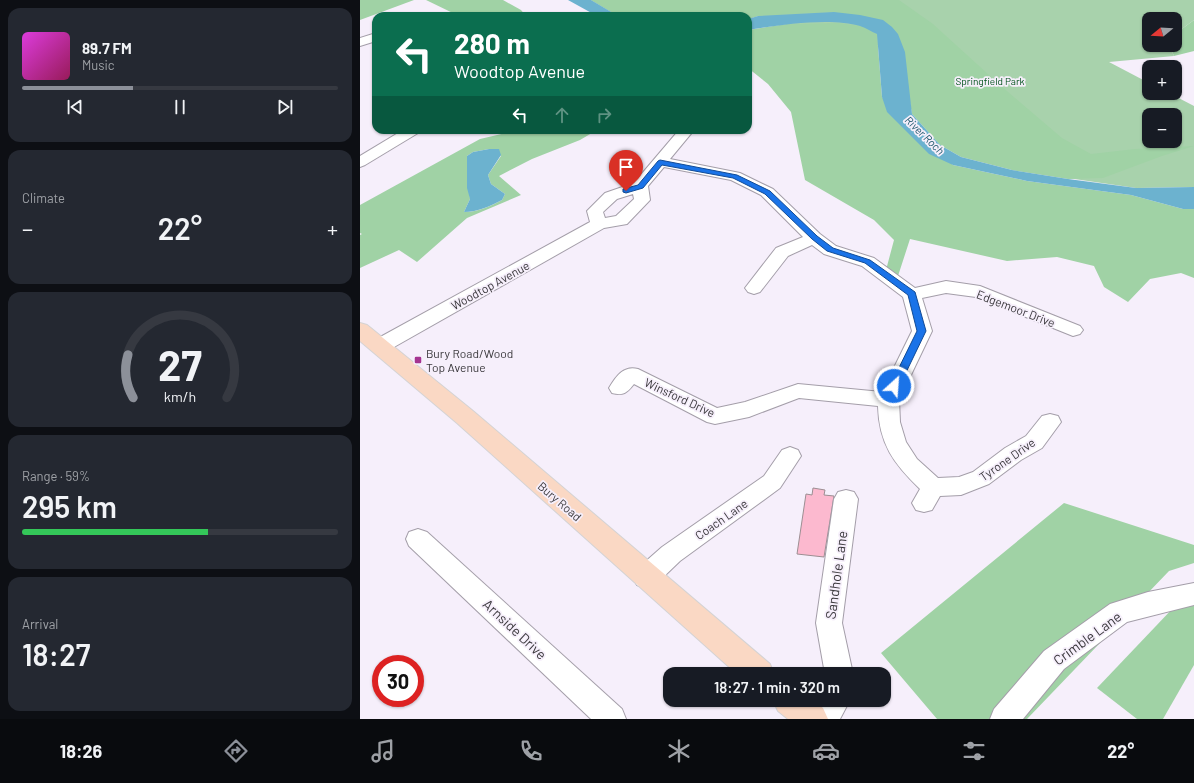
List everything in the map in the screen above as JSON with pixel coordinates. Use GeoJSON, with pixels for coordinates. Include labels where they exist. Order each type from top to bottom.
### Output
{"type":"FeatureCollection","features":[{"type":"Feature","properties":{"kind":"main road","name":"Bury Road"},"geometry":{"type":"LineString","coordinates":[[360,330],[465,417],[751,667]]}},
{"type":"Feature","properties":{"kind":"main road"},"geometry":{"type":"LineString","coordinates":[[798,707],[812,719]]}},
{"type":"Feature","properties":{"kind":"street"},"geometry":{"type":"LineString","coordinates":[[360,42],[372,38]]}},
{"type":"Feature","properties":{"kind":"street"},"geometry":{"type":"LineString","coordinates":[[360,162],[406,134]]}},
{"type":"Feature","properties":{"kind":"street"},"geometry":{"type":"LineString","coordinates":[[599,224],[595,211],[611,196],[640,186],[684,134]]}},
{"type":"Feature","properties":{"kind":"street"},"geometry":{"type":"LineString","coordinates":[[660,162],[735,176],[767,192],[814,238],[830,250],[868,262],[912,294]]}},
{"type":"Feature","properties":{"kind":"street","name":"Woodtop Avenue"},"geometry":{"type":"LineString","coordinates":[[380,346],[599,224],[621,220],[642,200],[640,186]]}},
{"type":"Feature","properties":{"kind":"street"},"geometry":{"type":"LineString","coordinates":[[754,288],[782,252],[814,238]]}},
{"type":"Feature","properties":{"kind":"street","name":"Edgemoor Drive"},"geometry":{"type":"LineString","coordinates":[[912,294],[946,287],[980,292],[1073,330]]}},
{"type":"Feature","properties":{"kind":"street","name":"Tyrone Drive"},"geometry":{"type":"LineString","coordinates":[[912,294],[922,331],[888,400],[889,422],[896,444],[929,495],[961,486],[981,478],[1013,454],[1034,442],[1050,422]]}},
{"type":"Feature","properties":{"kind":"street","name":"Winsford Drive"},"geometry":{"type":"LineString","coordinates":[[619,388],[631,374],[715,416],[749,409],[798,391],[888,400]]}},
{"type":"Feature","properties":{"kind":"street","name":"Coach Lane"},"geometry":{"type":"LineString","coordinates":[[646,576],[671,554],[732,512],[772,482],[790,456]]}},
{"type":"Feature","properties":{"kind":"street","name":"Sandhole Lane"},"geometry":{"type":"LineString","coordinates":[[838,667],[829,624],[846,499]]}},
{"type":"Feature","properties":{"kind":"street","name":"Arnside Drive"},"geometry":{"type":"LineString","coordinates":[[418,539],[612,719]]}},
{"type":"Feature","properties":{"kind":"street","name":"Crimble Lane"},"geometry":{"type":"LineString","coordinates":[[1004,719],[1054,660],[1118,612],[1194,594]]}},
{"type":"Feature","properties":{"kind":"street"},"geometry":{"type":"LineString","coordinates":[[823,719],[831,707]]}},
{"type":"Feature","properties":{"kind":"green space"},"geometry":{"type":"Polygon","coordinates":[[[360,0],[414,0],[382,12],[372,12],[372,16],[360,20],[360,0]]]}},
{"type":"Feature","properties":{"kind":"green space"},"geometry":{"type":"Polygon","coordinates":[[[426,0],[503,0],[523,12],[451,12],[426,0]]]}},
{"type":"Feature","properties":{"kind":"green space","name":"Springfield Park"},"geometry":{"type":"Polygon","coordinates":[[[591,0],[1194,0],[1194,20],[1182,29],[1182,12],[1142,12],[1142,52],[1172,52],[1174,56],[1109,62],[1142,79],[1142,100],[1182,100],[1194,106],[1194,187],[1136,188],[1012,170],[905,52],[758,16],[752,18],[752,12],[611,12],[591,0]]]}},
{"type":"Feature","properties":{"kind":"green space"},"geometry":{"type":"Polygon","coordinates":[[[591,0],[899,0],[933,24],[1000,85],[1062,138],[1091,154],[1135,149],[1182,148],[1182,147],[1194,146],[1103,178],[1068,179],[1012,170],[961,157],[940,145],[912,114],[898,34],[834,12],[758,16],[752,18],[752,12],[611,12],[591,0]]]}},
{"type":"Feature","properties":{"kind":"green space"},"geometry":{"type":"Polygon","coordinates":[[[1194,20],[1194,51],[1174,56],[1172,52],[1182,52],[1182,29],[1194,20]]]}},
{"type":"Feature","properties":{"kind":"green space"},"geometry":{"type":"Polygon","coordinates":[[[839,23],[861,26],[877,34],[882,97],[953,165],[1027,181],[1131,195],[1183,209],[1194,209],[1194,278],[1181,273],[1150,279],[1128,302],[1104,287],[1094,266],[1057,257],[1007,261],[910,239],[898,276],[886,270],[894,240],[874,220],[805,180],[791,112],[768,84],[752,71],[752,29],[786,24],[839,23]]]}},
{"type":"Feature","properties":{"kind":"green space"},"geometry":{"type":"Polygon","coordinates":[[[502,134],[590,134],[580,140],[532,159],[499,176],[521,195],[467,218],[417,262],[399,250],[360,268],[360,235],[362,234],[360,233],[360,205],[480,139],[502,134]],[[489,149],[473,152],[467,156],[470,199],[464,212],[479,210],[502,200],[505,194],[491,184],[488,175],[501,156],[489,149]]]}},
{"type":"Feature","properties":{"kind":"green space"},"geometry":{"type":"Polygon","coordinates":[[[1064,503],[1194,545],[1194,563],[1169,571],[1027,719],[937,719],[881,653],[1064,503]]]}},
{"type":"Feature","properties":{"kind":"green space"},"geometry":{"type":"Polygon","coordinates":[[[1194,586],[1194,665],[1163,719],[1137,719],[1097,688],[1194,586]]]}},
{"type":"Feature","properties":{"kind":"water"},"geometry":{"type":"Polygon","coordinates":[[[568,0],[591,0],[611,12],[590,12],[568,0]]]}},
{"type":"Feature","properties":{"kind":"water","name":"River Roch"},"geometry":{"type":"Polygon","coordinates":[[[834,12],[860,15],[883,20],[898,34],[905,52],[912,114],[940,145],[961,157],[1012,170],[1136,188],[1194,187],[1194,209],[1183,209],[1131,195],[1027,181],[953,165],[929,154],[887,112],[882,97],[877,34],[860,26],[834,22],[804,23],[752,29],[752,18],[758,16],[834,12]]]}},
{"type":"Feature","properties":{"kind":"water"},"geometry":{"type":"Polygon","coordinates":[[[499,149],[501,155],[488,175],[491,184],[505,194],[502,200],[479,210],[464,212],[470,199],[467,188],[467,156],[473,152],[499,149]]]}},
{"type":"Feature","properties":{"kind":"building"},"geometry":{"type":"Polygon","coordinates":[[[813,488],[825,490],[824,495],[834,496],[824,557],[797,554],[806,494],[812,495],[813,488]]]}},
{"type":"Feature","properties":{"kind":"place","name":"Bury Road/Wood Top Avenue"},"geometry":{"type":"Point","coordinates":[418,360]}},
{"type":"Feature","properties":{"kind":"route"},"geometry":{"type":"LineString","coordinates":[[626,191],[640,186],[660,162],[735,176],[767,192],[814,238],[830,250],[868,262],[912,294],[922,331],[894,386]]}}]}
